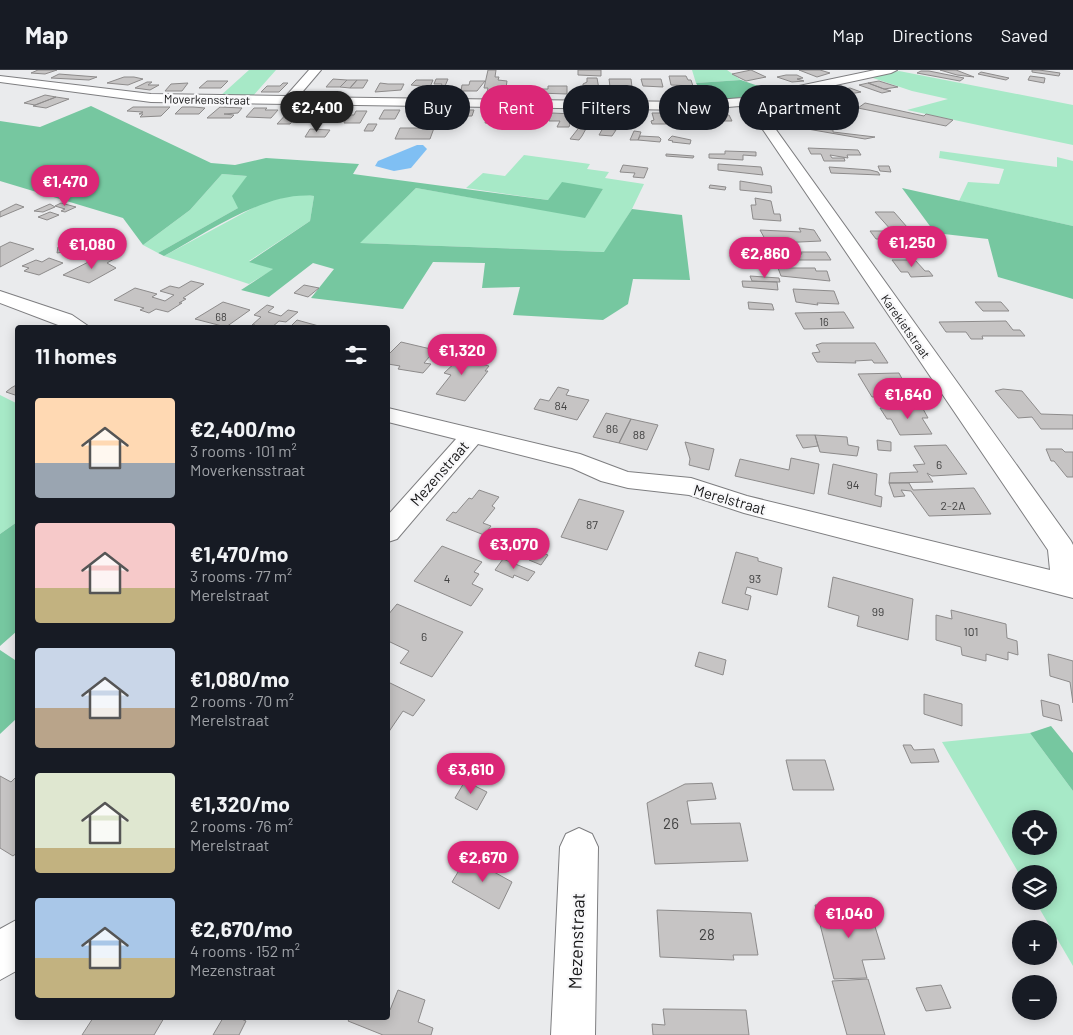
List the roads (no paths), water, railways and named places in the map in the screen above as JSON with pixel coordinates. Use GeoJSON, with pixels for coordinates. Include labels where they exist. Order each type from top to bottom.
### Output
{"type":"FeatureCollection","features":[{"type":"Feature","properties":{"kind":"street"},"geometry":{"type":"LineString","coordinates":[[288,101],[315,70]]}},
{"type":"Feature","properties":{"kind":"street","name":"Moverkensstraat"},"geometry":{"type":"LineString","coordinates":[[821,85],[891,70]]}},
{"type":"Feature","properties":{"kind":"street","name":"Moverkensstraat"},"geometry":{"type":"LineString","coordinates":[[0,79],[151,98],[691,106],[739,102]]}},
{"type":"Feature","properties":{"kind":"street","name":"Karekietstraat"},"geometry":{"type":"LineString","coordinates":[[769,130],[1061,548],[1070,586]]}},
{"type":"Feature","properties":{"kind":"street"},"geometry":{"type":"LineString","coordinates":[[0,297],[65,319],[76,325]]}},
{"type":"Feature","properties":{"kind":"street","name":"Merelstraat"},"geometry":{"type":"LineString","coordinates":[[390,416],[580,462],[610,475],[628,480],[692,487],[744,504],[1070,586]]}},
{"type":"Feature","properties":{"kind":"street","name":"Mezenstraat"},"geometry":{"type":"LineString","coordinates":[[390,530],[472,436]]}},
{"type":"Feature","properties":{"kind":"street","name":"Mezenstraat"},"geometry":{"type":"LineString","coordinates":[[573,1035],[579,846]]}},
{"type":"Feature","properties":{"kind":"street"},"geometry":{"type":"LineString","coordinates":[[0,959],[15,942]]}},
{"type":"Feature","properties":{"kind":"water"},"geometry":{"type":"Polygon","coordinates":[[[417,145],[423,145],[427,149],[411,168],[394,171],[375,166],[378,161],[417,145]]]}}]}
